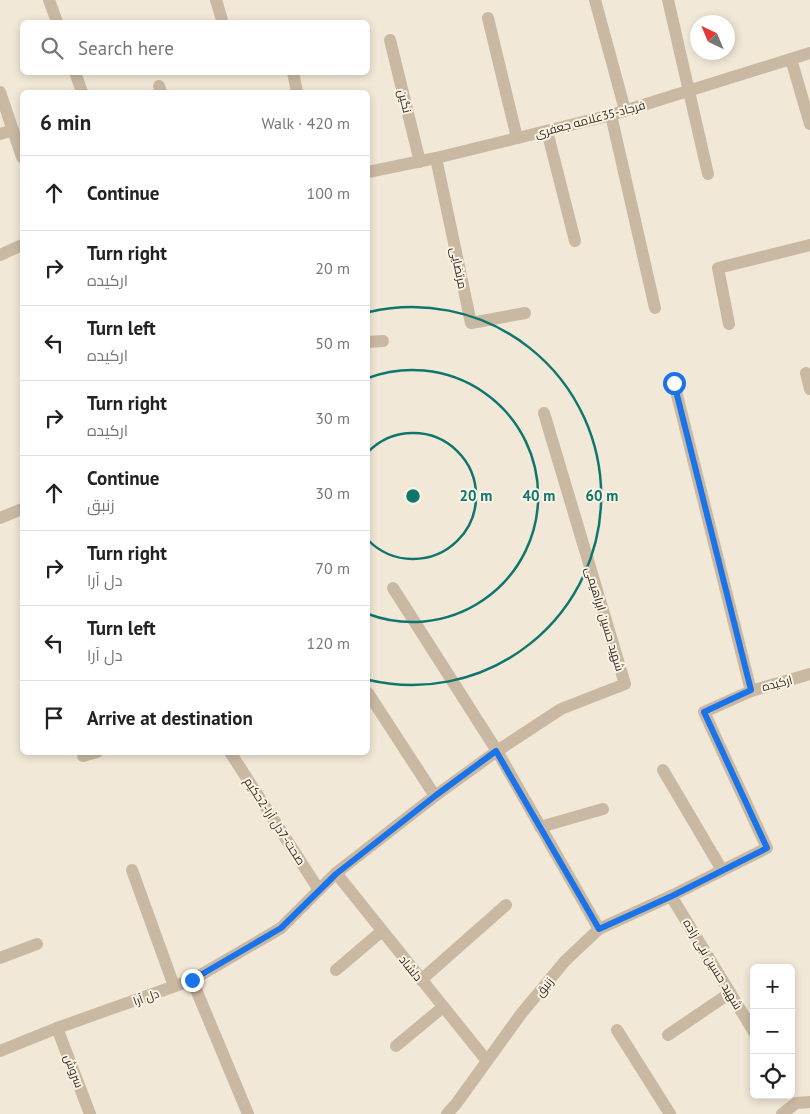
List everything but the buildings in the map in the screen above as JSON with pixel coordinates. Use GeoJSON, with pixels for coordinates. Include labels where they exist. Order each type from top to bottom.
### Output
{"type":"FeatureCollection","features":[{"type":"Feature","properties":{"kind":"street"},"geometry":{"type":"LineString","coordinates":[[49,0],[56,20]]}},
{"type":"Feature","properties":{"kind":"street"},"geometry":{"type":"LineString","coordinates":[[216,0],[222,20]]}},
{"type":"Feature","properties":{"kind":"street"},"geometry":{"type":"LineString","coordinates":[[595,0],[625,110]]}},
{"type":"Feature","properties":{"kind":"street"},"geometry":{"type":"LineString","coordinates":[[668,0],[708,174]]}},
{"type":"Feature","properties":{"kind":"street"},"geometry":{"type":"LineString","coordinates":[[488,18],[517,138]]}},
{"type":"Feature","properties":{"kind":"street","name":"نگین"},"geometry":{"type":"LineString","coordinates":[[390,40],[420,162]]}},
{"type":"Feature","properties":{"kind":"street","name":"فرجاد-35علامه جعفری"},"geometry":{"type":"LineString","coordinates":[[370,172],[420,162],[611,115],[810,53]]}},
{"type":"Feature","properties":{"kind":"street"},"geometry":{"type":"LineString","coordinates":[[791,59],[810,124]]}},
{"type":"Feature","properties":{"kind":"street"},"geometry":{"type":"LineString","coordinates":[[76,75],[81,90]]}},
{"type":"Feature","properties":{"kind":"street"},"geometry":{"type":"LineString","coordinates":[[294,75],[298,90]]}},
{"type":"Feature","properties":{"kind":"street"},"geometry":{"type":"LineString","coordinates":[[0,92],[20,151]]}},
{"type":"Feature","properties":{"kind":"street"},"geometry":{"type":"LineString","coordinates":[[611,115],[655,308]]}},
{"type":"Feature","properties":{"kind":"street"},"geometry":{"type":"LineString","coordinates":[[0,134],[13,130]]}},
{"type":"Feature","properties":{"kind":"street"},"geometry":{"type":"LineString","coordinates":[[547,131],[574,241]]}},
{"type":"Feature","properties":{"kind":"street","name":"مرتضایی"},"geometry":{"type":"LineString","coordinates":[[436,158],[471,324],[525,313]]}},
{"type":"Feature","properties":{"kind":"street"},"geometry":{"type":"LineString","coordinates":[[729,324],[718,268],[810,245]]}},
{"type":"Feature","properties":{"kind":"street"},"geometry":{"type":"LineString","coordinates":[[0,255],[20,247]]}},
{"type":"Feature","properties":{"kind":"street"},"geometry":{"type":"LineString","coordinates":[[370,342],[383,341]]}},
{"type":"Feature","properties":{"kind":"street"},"geometry":{"type":"LineString","coordinates":[[806,373],[810,388]]}},
{"type":"Feature","properties":{"kind":"street"},"geometry":{"type":"LineString","coordinates":[[674,383],[751,690]]}},
{"type":"Feature","properties":{"kind":"street","name":"شهید حسین ابراهیمی"},"geometry":{"type":"LineString","coordinates":[[496,751],[561,709],[625,684],[544,413]]}},
{"type":"Feature","properties":{"kind":"street"},"geometry":{"type":"LineString","coordinates":[[0,518],[20,510]]}},
{"type":"Feature","properties":{"kind":"street"},"geometry":{"type":"LineString","coordinates":[[393,588],[496,751],[599,929]]}},
{"type":"Feature","properties":{"kind":"street","name":"ارکیده"},"geometry":{"type":"LineString","coordinates":[[672,896],[767,848],[704,712],[751,690],[810,674]]}},
{"type":"Feature","properties":{"kind":"street"},"geometry":{"type":"LineString","coordinates":[[370,695],[435,796]]}},
{"type":"Feature","properties":{"kind":"street","name":"دل آرا"},"geometry":{"type":"LineString","coordinates":[[1,1047],[192,980],[281,928],[336,874],[435,796],[496,751]]}},
{"type":"Feature","properties":{"kind":"street","name":"صحت-7دل آرا-2حکیم"},"geometry":{"type":"LineString","coordinates":[[232,755],[319,890]]}},
{"type":"Feature","properties":{"kind":"street"},"geometry":{"type":"LineString","coordinates":[[663,770],[722,870]]}},
{"type":"Feature","properties":{"kind":"street"},"geometry":{"type":"LineString","coordinates":[[540,828],[603,808]]}},
{"type":"Feature","properties":{"kind":"street"},"geometry":{"type":"LineString","coordinates":[[132,870],[174,986]]}},
{"type":"Feature","properties":{"kind":"street","name":"دلشاد"},"geometry":{"type":"LineString","coordinates":[[336,874],[487,1061]]}},
{"type":"Feature","properties":{"kind":"street","name":"زنبق"},"geometry":{"type":"LineString","coordinates":[[447,1114],[521,1014],[565,961],[599,929],[672,896]]}},
{"type":"Feature","properties":{"kind":"street","name":"شهید حسین نبی زاده"},"geometry":{"type":"LineString","coordinates":[[672,896],[750,1026]]}},
{"type":"Feature","properties":{"kind":"street"},"geometry":{"type":"LineString","coordinates":[[421,980],[506,905]]}},
{"type":"Feature","properties":{"kind":"street"},"geometry":{"type":"LineString","coordinates":[[336,970],[382,931]]}},
{"type":"Feature","properties":{"kind":"street"},"geometry":{"type":"LineString","coordinates":[[0,958],[37,944]]}},
{"type":"Feature","properties":{"kind":"street"},"geometry":{"type":"LineString","coordinates":[[192,980],[248,1114]]}},
{"type":"Feature","properties":{"kind":"street"},"geometry":{"type":"LineString","coordinates":[[668,1035],[730,993]]}},
{"type":"Feature","properties":{"kind":"street"},"geometry":{"type":"LineString","coordinates":[[396,1046],[443,1007]]}},
{"type":"Feature","properties":{"kind":"street","name":"سروش"},"geometry":{"type":"LineString","coordinates":[[58,1028],[90,1114]]}},
{"type":"Feature","properties":{"kind":"street"},"geometry":{"type":"LineString","coordinates":[[617,1030],[670,1114]]}},
{"type":"Feature","properties":{"kind":"street"},"geometry":{"type":"LineString","coordinates":[[782,1114],[795,1104],[810,1102]]}},
{"type":"Feature","properties":{"kind":"street"},"geometry":{"type":"LineString","coordinates":[[456,1104],[465,1114]]}},
{"type":"Feature","properties":{"kind":"route"},"geometry":{"type":"LineString","coordinates":[[192,980],[281,928],[336,874],[435,796],[496,751],[599,929],[672,896],[767,848],[704,712],[751,690],[674,383]]}}]}
